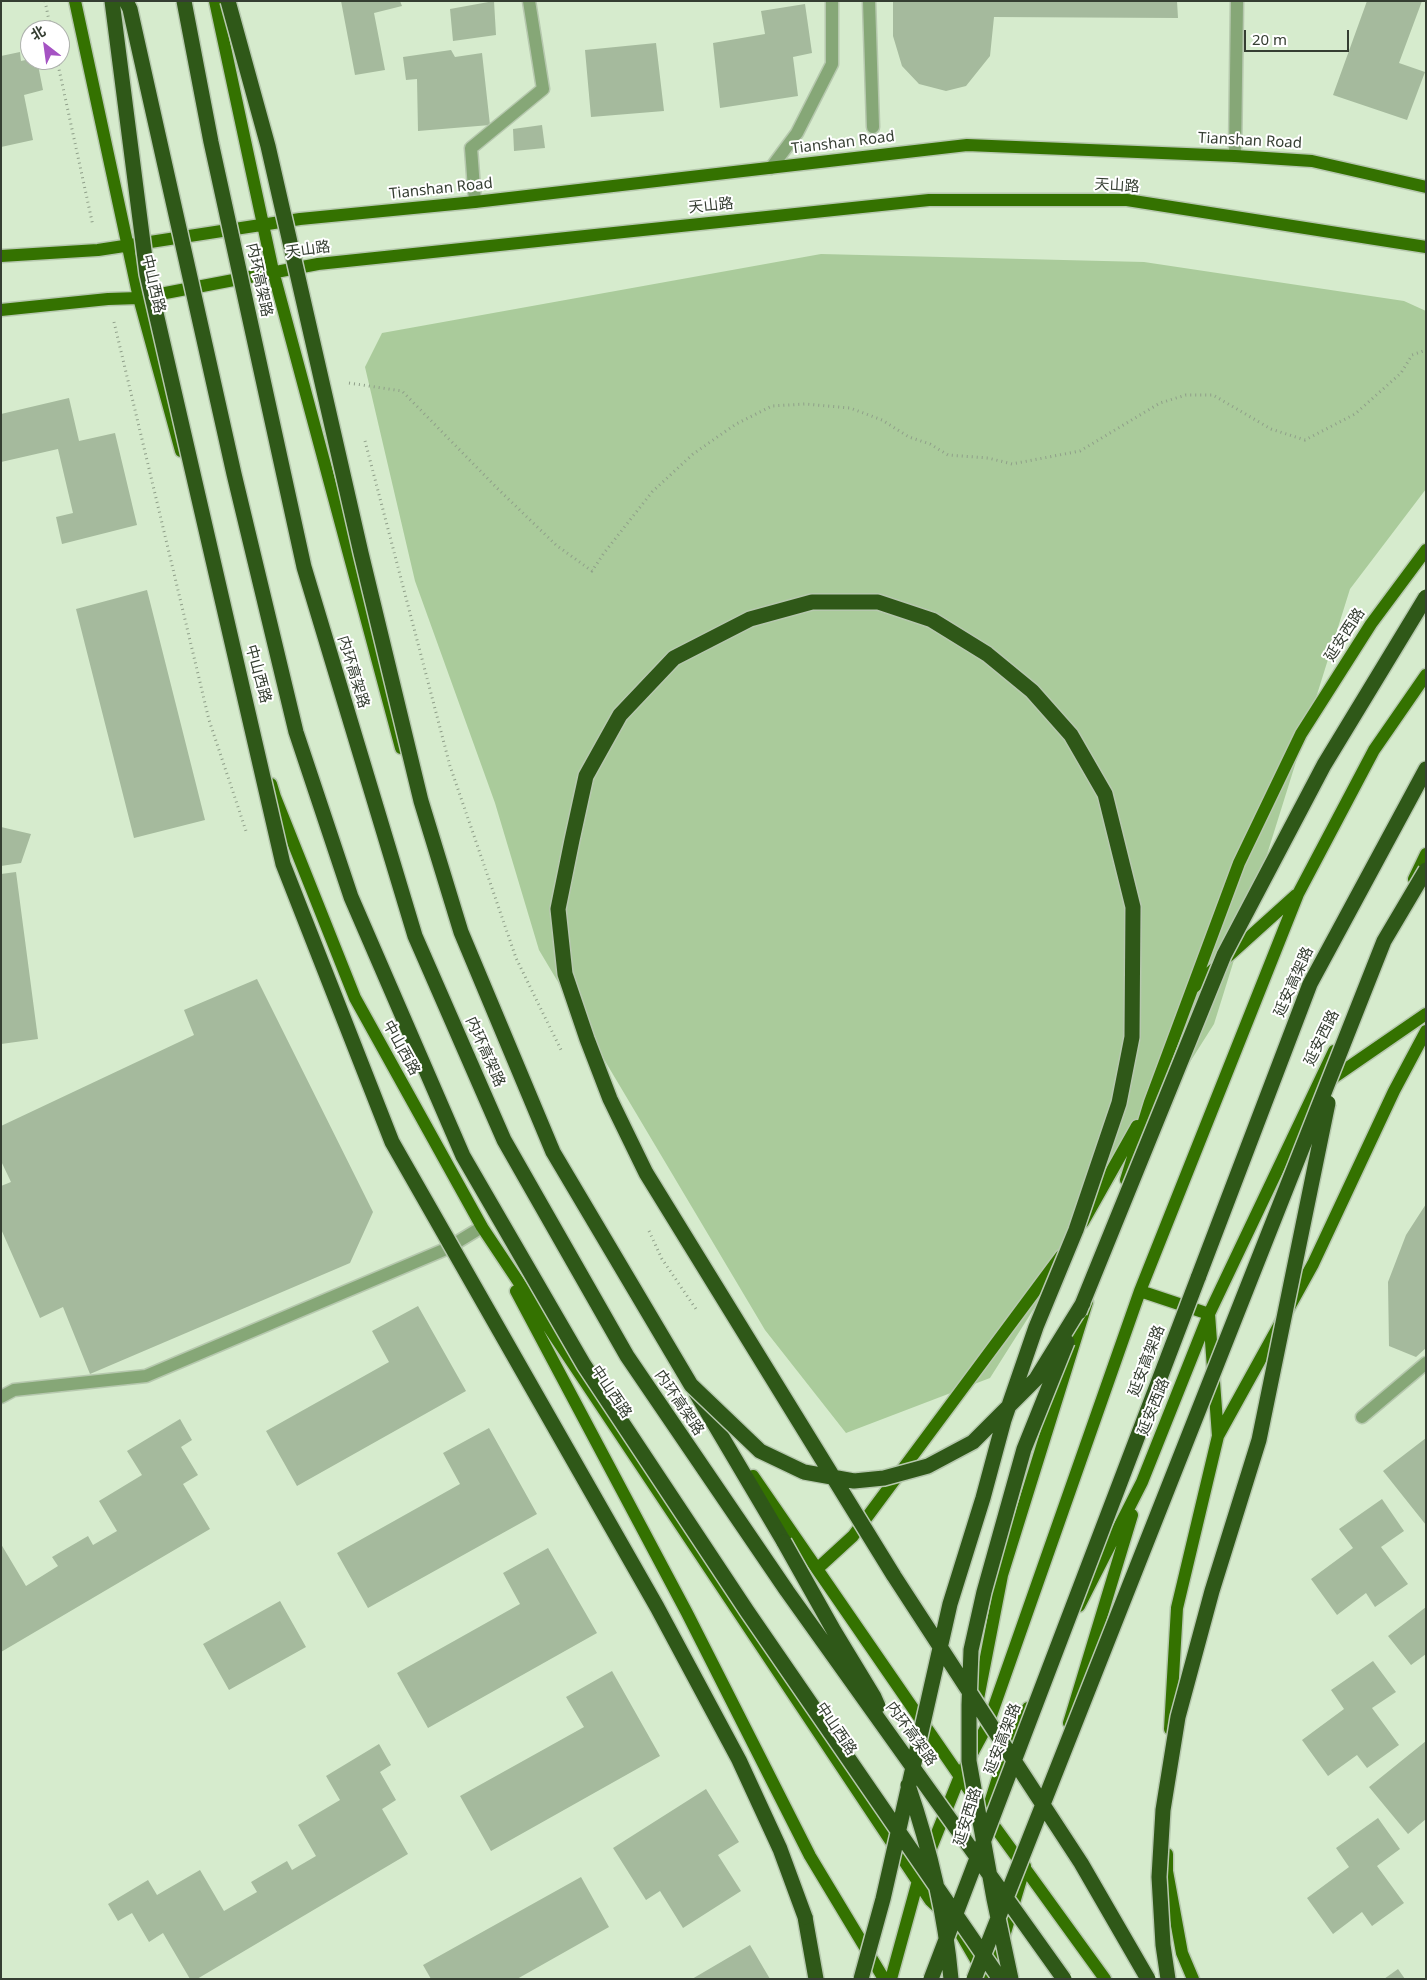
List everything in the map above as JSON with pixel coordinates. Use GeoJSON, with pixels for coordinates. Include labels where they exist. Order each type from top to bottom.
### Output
{"type":"FeatureCollection","features":[{"type":"Feature","properties":{"kind":"highway"},"geometry":{"type":"LineString","coordinates":[[112,1],[147,274],[283,864],[392,1142],[657,1607],[739,1760],[780,1849],[805,1917],[816,1979]]}},
{"type":"Feature","properties":{"kind":"highway"},"geometry":{"type":"LineString","coordinates":[[126,1],[130,9],[234,474],[296,732],[351,898],[463,1156],[584,1365],[747,1611],[1000,1979]]}},
{"type":"Feature","properties":{"kind":"highway","name":"内环高架路"},"geometry":{"type":"LineString","coordinates":[[184,1],[211,142],[304,567],[415,936],[504,1140],[627,1356],[787,1591],[1064,1979]]}},
{"type":"Feature","properties":{"kind":"highway"},"geometry":{"type":"LineString","coordinates":[[228,1],[268,146],[361,553],[421,801],[461,932],[552,1152],[874,1696],[924,1831],[940,1897],[951,1979]]}},
{"type":"Feature","properties":{"kind":"highway"},"geometry":{"type":"LineString","coordinates":[[1011,1979],[994,1899],[969,1761],[969,1705],[972,1650],[986,1582],[1024,1449],[1224,955],[1324,765],[1426,597]]}},
{"type":"Feature","properties":{"kind":"highway"},"geometry":{"type":"LineString","coordinates":[[861,1979],[885,1889],[940,1652],[942,1642],[948,1613],[950,1604],[983,1498],[1004,1420],[1036,1327],[1076,1230],[1119,1103],[1132,1037],[1133,907],[1105,794],[1071,734],[1032,691],[987,654],[932,620],[878,602],[812,602],[750,619],[674,658],[620,715],[586,776],[572,840],[558,910],[565,974],[586,1039],[610,1099],[646,1173],[894,1576],[936,1642],[942,1650],[1006,1749],[1028,1781],[1081,1863],[1148,1979]]}},
{"type":"Feature","properties":{"kind":"highway","name":"延安高架路"},"geometry":{"type":"LineString","coordinates":[[932,1979],[1310,984],[1426,769]]}},
{"type":"Feature","properties":{"kind":"highway"},"geometry":{"type":"LineString","coordinates":[[974,1979],[1384,940],[1426,870]]}},
{"type":"Feature","properties":{"kind":"highway"},"geometry":{"type":"LineString","coordinates":[[1168,1979],[1162,1945],[1159,1877],[1163,1810],[1178,1717],[1212,1591],[1259,1440],[1336,1064]]}},
{"type":"Feature","properties":{"kind":"highway"},"geometry":{"type":"LineString","coordinates":[[691,1385],[760,1451],[804,1472],[854,1481],[884,1478],[928,1466],[973,1442],[1036,1379],[1083,1303]]}},
{"type":"Feature","properties":{"kind":"main road","name":"中山西路"},"geometry":{"type":"LineString","coordinates":[[75,1],[139,298],[275,797],[355,998],[482,1228],[930,1900],[954,1922],[989,1979]]}},
{"type":"Feature","properties":{"kind":"main road"},"geometry":{"type":"LineString","coordinates":[[215,1],[272,272],[412,788],[476,974],[557,1152],[723,1434],[986,1815],[1105,1979]]}},
{"type":"Feature","properties":{"kind":"main road","name":"Tianshan Road"},"geometry":{"type":"LineString","coordinates":[[128,244],[263,226],[300,219],[475,202],[967,145],[1312,161],[1426,187]]}},
{"type":"Feature","properties":{"kind":"main road","name":"天山路"},"geometry":{"type":"LineString","coordinates":[[1,310],[108,299],[139,298],[318,264],[929,200],[1127,200],[1426,247]]}},
{"type":"Feature","properties":{"kind":"main road"},"geometry":{"type":"LineString","coordinates":[[1,256],[98,250],[128,244]]}},
{"type":"Feature","properties":{"kind":"main road","name":"延安西路"},"geometry":{"type":"LineString","coordinates":[[960,1776],[977,1707],[1002,1575],[1150,1102],[1239,863],[1301,734],[1371,624],[1426,550]]}},
{"type":"Feature","properties":{"kind":"main road","name":"延安西路"},"geometry":{"type":"LineString","coordinates":[[891,1979],[918,1881],[960,1776],[988,1724],[1140,1292],[1298,894],[1374,750],[1426,675]]}},
{"type":"Feature","properties":{"kind":"main road","name":"延安西路"},"geometry":{"type":"LineString","coordinates":[[932,1979],[954,1922],[1007,1750],[1142,1482],[1209,1314],[1426,854]]}},
{"type":"Feature","properties":{"kind":"main road","name":"延安西路"},"geometry":{"type":"LineString","coordinates":[[1192,989],[1298,894]]}},
{"type":"Feature","properties":{"kind":"main road"},"geometry":{"type":"LineString","coordinates":[[1315,1090],[1426,1014]]}},
{"type":"Feature","properties":{"kind":"main road"},"geometry":{"type":"LineString","coordinates":[[1193,1979],[1182,1953],[1167,1871],[1166,1800],[1178,1608],[1218,1436],[1313,1264],[1394,1091],[1426,1031]]}},
{"type":"Feature","properties":{"kind":"main road"},"geometry":{"type":"LineString","coordinates":[[817,1570],[853,1536],[1075,1238],[1150,1102]]}},
{"type":"Feature","properties":{"kind":"main road"},"geometry":{"type":"LineString","coordinates":[[482,1228],[686,1613],[810,1856],[884,1979]]}},
{"type":"Feature","properties":{"kind":"main road"},"geometry":{"type":"LineString","coordinates":[[1140,1292],[1209,1314],[1218,1436]]}},
{"type":"Feature","properties":{"kind":"main road"},"geometry":{"type":"LineString","coordinates":[[989,1979],[1142,1482]]}},
{"type":"Feature","properties":{"kind":"street"},"geometry":{"type":"LineString","coordinates":[[475,202],[471,148],[543,89],[528,1]]}},
{"type":"Feature","properties":{"kind":"street"},"geometry":{"type":"LineString","coordinates":[[770,168],[797,133],[832,64],[832,1]]}},
{"type":"Feature","properties":{"kind":"street"},"geometry":{"type":"LineString","coordinates":[[869,1],[873,127]]}},
{"type":"Feature","properties":{"kind":"street"},"geometry":{"type":"LineString","coordinates":[[1235,156],[1237,1]]}},
{"type":"Feature","properties":{"kind":"street"},"geometry":{"type":"LineString","coordinates":[[1,1397],[14,1390],[146,1376],[446,1249],[482,1228]]}},
{"type":"Feature","properties":{"kind":"street"},"geometry":{"type":"LineString","coordinates":[[1362,1416],[1426,1363]]}},
{"type":"Feature","properties":{"kind":"path"},"geometry":{"type":"LineString","coordinates":[[45,1],[49,20]]}},
{"type":"Feature","properties":{"kind":"path"},"geometry":{"type":"LineString","coordinates":[[59,70],[98,250]]}},
{"type":"Feature","properties":{"kind":"path"},"geometry":{"type":"LineString","coordinates":[[349,384],[402,391],[556,545],[592,571],[652,492],[680,466],[736,424],[772,406],[805,404],[850,408],[882,420],[909,437],[930,444],[948,454],[988,458],[1012,464],[1080,451],[1160,404],[1186,395],[1213,395],[1271,429],[1305,440],[1355,414],[1402,373],[1412,355],[1426,350]]}},
{"type":"Feature","properties":{"kind":"path"},"geometry":{"type":"LineString","coordinates":[[347,374],[352,393]]}},
{"type":"Feature","properties":{"kind":"path"},"geometry":{"type":"LineString","coordinates":[[364,441],[450,766],[516,958],[564,1056]]}},
{"type":"Feature","properties":{"kind":"path"},"geometry":{"type":"LineString","coordinates":[[645,1224],[662,1259],[702,1316]]}},
{"type":"Feature","properties":{"kind":"green space"},"geometry":{"type":"Polygon","coordinates":[[[821,254],[1144,262],[1404,301],[1426,311],[1426,489],[1350,589],[1214,1024],[990,1378],[846,1433],[765,1330],[539,950],[495,803],[415,581],[365,367],[382,333],[821,254]]]}},
{"type":"Feature","properties":{"kind":"building"},"geometry":{"type":"Polygon","coordinates":[[[341,1],[400,1],[402,6],[374,13],[385,70],[355,75],[341,1]]]}},
{"type":"Feature","properties":{"kind":"building"},"geometry":{"type":"Polygon","coordinates":[[[494,1],[496,35],[453,41],[450,9],[494,1]]]}},
{"type":"Feature","properties":{"kind":"building"},"geometry":{"type":"Polygon","coordinates":[[[893,1],[1177,1],[1178,18],[994,17],[990,56],[966,86],[946,91],[919,84],[902,66],[893,36],[893,1]]]}},
{"type":"Feature","properties":{"kind":"building"},"geometry":{"type":"Polygon","coordinates":[[[1367,1],[1422,1],[1399,63],[1425,72],[1407,120],[1333,95],[1367,1]]]}},
{"type":"Feature","properties":{"kind":"building"},"geometry":{"type":"Polygon","coordinates":[[[805,4],[812,53],[793,57],[798,96],[720,108],[713,43],[765,34],[761,11],[805,4]]]}},
{"type":"Feature","properties":{"kind":"building"},"geometry":{"type":"Polygon","coordinates":[[[656,43],[664,111],[591,117],[585,50],[656,43]]]}},
{"type":"Feature","properties":{"kind":"building"},"geometry":{"type":"Polygon","coordinates":[[[451,50],[455,57],[482,53],[490,125],[418,131],[417,79],[406,80],[403,57],[451,50]]]}},
{"type":"Feature","properties":{"kind":"building"},"geometry":{"type":"Polygon","coordinates":[[[20,52],[20,70],[39,70],[43,90],[24,95],[33,140],[1,147],[1,56],[20,52]]]}},
{"type":"Feature","properties":{"kind":"building"},"geometry":{"type":"Polygon","coordinates":[[[542,125],[545,148],[514,151],[513,129],[542,125]]]}},
{"type":"Feature","properties":{"kind":"building"},"geometry":{"type":"Polygon","coordinates":[[[69,398],[79,441],[115,433],[137,525],[62,544],[56,517],[73,513],[58,449],[1,462],[1,414],[69,398]]]}},
{"type":"Feature","properties":{"kind":"building"},"geometry":{"type":"Polygon","coordinates":[[[147,590],[205,820],[134,838],[76,609],[147,590]]]}},
{"type":"Feature","properties":{"kind":"building"},"geometry":{"type":"Polygon","coordinates":[[[1,827],[31,834],[21,863],[1,866],[1,827]]]}},
{"type":"Feature","properties":{"kind":"building"},"geometry":{"type":"Polygon","coordinates":[[[16,872],[38,1039],[1,1044],[1,874],[16,872]]]}},
{"type":"Feature","properties":{"kind":"building"},"geometry":{"type":"Polygon","coordinates":[[[257,979],[373,1212],[350,1263],[90,1374],[63,1307],[40,1318],[1,1229],[1,1186],[11,1182],[1,1161],[1,1126],[194,1035],[184,1010],[257,979]]]}},
{"type":"Feature","properties":{"kind":"building"},"geometry":{"type":"Polygon","coordinates":[[[1426,1204],[1426,1348],[1416,1357],[1389,1346],[1388,1282],[1406,1235],[1426,1204]]]}},
{"type":"Feature","properties":{"kind":"building"},"geometry":{"type":"Polygon","coordinates":[[[418,1306],[466,1391],[297,1486],[266,1431],[389,1362],[372,1331],[418,1306]]]}},
{"type":"Feature","properties":{"kind":"building"},"geometry":{"type":"Polygon","coordinates":[[[180,1419],[192,1440],[181,1447],[198,1475],[183,1484],[210,1529],[1,1652],[1,1544],[26,1586],[58,1566],[52,1557],[88,1536],[93,1545],[117,1531],[99,1501],[142,1475],[127,1451],[180,1419]]]}},
{"type":"Feature","properties":{"kind":"building"},"geometry":{"type":"Polygon","coordinates":[[[489,1428],[537,1514],[368,1608],[337,1553],[460,1484],[443,1453],[489,1428]]]}},
{"type":"Feature","properties":{"kind":"building"},"geometry":{"type":"Polygon","coordinates":[[[1426,1438],[1426,1525],[1383,1471],[1426,1438]]]}},
{"type":"Feature","properties":{"kind":"building"},"geometry":{"type":"Polygon","coordinates":[[[1382,1499],[1404,1531],[1381,1547],[1408,1584],[1375,1607],[1366,1593],[1337,1615],[1311,1579],[1353,1548],[1339,1529],[1382,1499]]]}},
{"type":"Feature","properties":{"kind":"building"},"geometry":{"type":"Polygon","coordinates":[[[548,1548],[597,1633],[428,1728],[397,1673],[520,1604],[503,1573],[548,1548]]]}},
{"type":"Feature","properties":{"kind":"building"},"geometry":{"type":"Polygon","coordinates":[[[280,1601],[306,1647],[229,1690],[203,1644],[280,1601]]]}},
{"type":"Feature","properties":{"kind":"building"},"geometry":{"type":"Polygon","coordinates":[[[1426,1607],[1426,1654],[1411,1665],[1388,1636],[1426,1607]]]}},
{"type":"Feature","properties":{"kind":"building"},"geometry":{"type":"Polygon","coordinates":[[[1373,1661],[1396,1692],[1372,1708],[1399,1745],[1367,1768],[1357,1755],[1328,1776],[1302,1740],[1344,1709],[1331,1690],[1373,1661]]]}},
{"type":"Feature","properties":{"kind":"building"},"geometry":{"type":"Polygon","coordinates":[[[612,1671],[660,1756],[491,1851],[460,1796],[584,1727],[566,1697],[612,1671]]]}},
{"type":"Feature","properties":{"kind":"building"},"geometry":{"type":"Polygon","coordinates":[[[1426,1741],[1426,1819],[1408,1834],[1369,1787],[1426,1741]]]}},
{"type":"Feature","properties":{"kind":"building"},"geometry":{"type":"Polygon","coordinates":[[[379,1744],[391,1765],[380,1772],[396,1800],[382,1809],[408,1854],[197,1979],[190,1979],[163,1933],[149,1942],[132,1913],[118,1921],[108,1904],[148,1880],[157,1895],[200,1870],[224,1911],[257,1892],[251,1882],[287,1861],[292,1870],[316,1856],[298,1825],[340,1800],[326,1776],[379,1744]]]}},
{"type":"Feature","properties":{"kind":"building"},"geometry":{"type":"Polygon","coordinates":[[[706,1789],[739,1842],[718,1855],[741,1891],[683,1928],[660,1891],[646,1900],[613,1848],[706,1789]]]}},
{"type":"Feature","properties":{"kind":"building"},"geometry":{"type":"Polygon","coordinates":[[[1378,1818],[1400,1849],[1377,1866],[1404,1903],[1372,1926],[1362,1912],[1333,1934],[1307,1898],[1349,1867],[1336,1848],[1378,1818]]]}},
{"type":"Feature","properties":{"kind":"building"},"geometry":{"type":"Polygon","coordinates":[[[581,1877],[609,1927],[517,1979],[431,1979],[423,1965],[581,1877]]]}},
{"type":"Feature","properties":{"kind":"building"},"geometry":{"type":"Polygon","coordinates":[[[750,1945],[770,1979],[692,1979],[750,1945]]]}},
{"type":"Feature","properties":{"kind":"building"},"geometry":{"type":"Polygon","coordinates":[[[1398,1969],[1405,1979],[1384,1979],[1398,1969]]]}}]}
